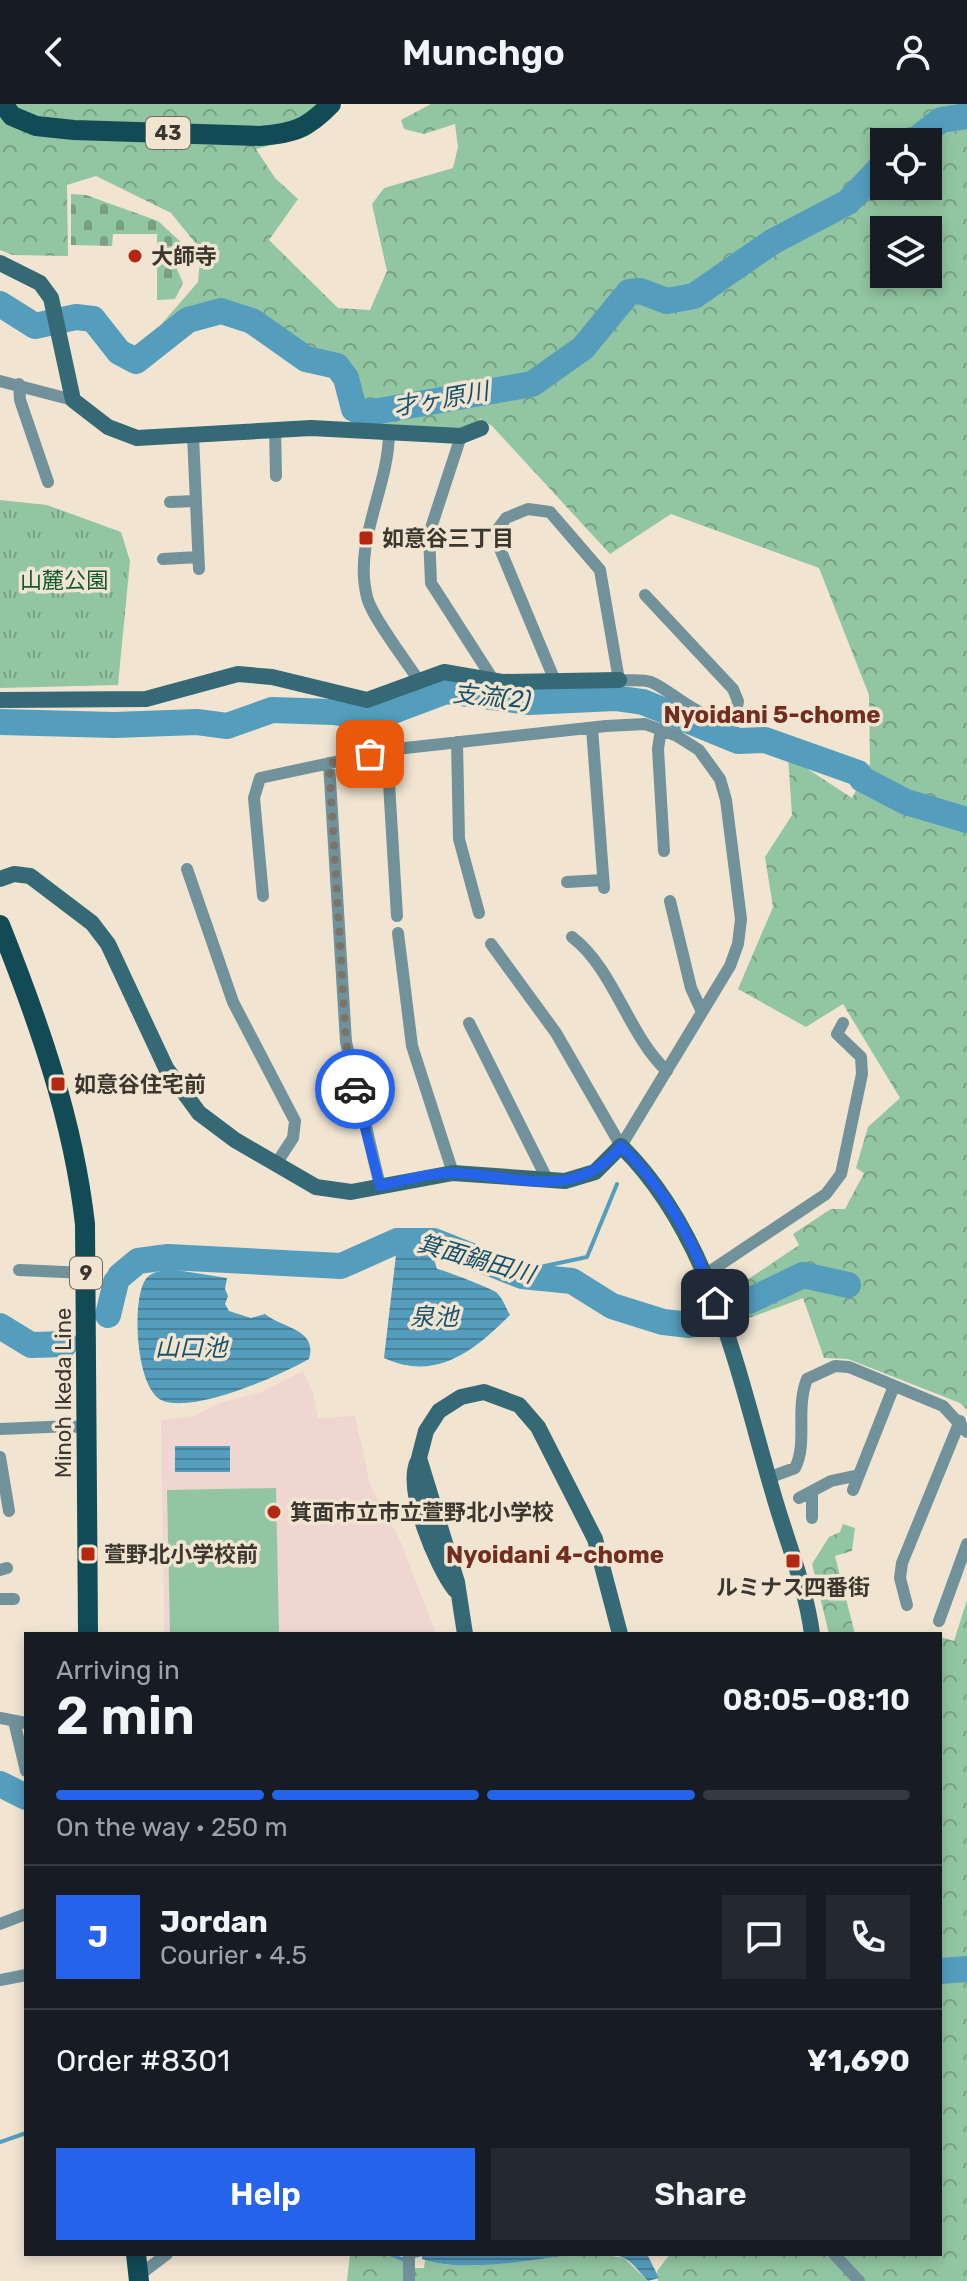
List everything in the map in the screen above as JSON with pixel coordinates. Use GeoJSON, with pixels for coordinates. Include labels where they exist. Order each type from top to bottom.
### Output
{"type":"FeatureCollection","features":[{"type":"Feature","properties":{"kind":"main road","name":"43"},"geometry":{"type":"LineString","coordinates":[[3,104],[12,116],[48,127],[260,136],[286,134],[312,124],[331,104]]}},
{"type":"Feature","properties":{"kind":"main road","name":"Minoh Ikeda Line"},"geometry":{"type":"LineString","coordinates":[[0,925],[58,1084],[78,1164],[85,1224],[88,1632]]}},
{"type":"Feature","properties":{"kind":"main road"},"geometry":{"type":"LineString","coordinates":[[136,2256],[139,2278]]}},
{"type":"Feature","properties":{"kind":"street"},"geometry":{"type":"LineString","coordinates":[[0,263],[40,283],[51,298],[65,350],[73,400]]}},
{"type":"Feature","properties":{"kind":"street"},"geometry":{"type":"LineString","coordinates":[[0,381],[73,400],[108,427],[137,438],[275,429],[461,436],[481,428]]}},
{"type":"Feature","properties":{"kind":"street"},"geometry":{"type":"LineString","coordinates":[[19,384],[20,400],[48,482]]}},
{"type":"Feature","properties":{"kind":"street"},"geometry":{"type":"LineString","coordinates":[[275,429],[276,476]]}},
{"type":"Feature","properties":{"kind":"street"},"geometry":{"type":"LineString","coordinates":[[389,434],[388,465],[366,538],[367,599],[419,681]]}},
{"type":"Feature","properties":{"kind":"street"},"geometry":{"type":"LineString","coordinates":[[163,559],[198,563],[193,436]]}},
{"type":"Feature","properties":{"kind":"street"},"geometry":{"type":"LineString","coordinates":[[461,436],[429,534],[431,583],[494,681]]}},
{"type":"Feature","properties":{"kind":"street"},"geometry":{"type":"LineString","coordinates":[[170,502],[196,501]]}},
{"type":"Feature","properties":{"kind":"street"},"geometry":{"type":"LineString","coordinates":[[555,681],[496,537],[506,518],[528,509],[550,512],[600,570],[619,680]]}},
{"type":"Feature","properties":{"kind":"street"},"geometry":{"type":"LineString","coordinates":[[0,700],[146,699],[222,677],[254,674],[372,699],[444,672],[494,681],[650,681],[680,702],[716,717],[728,717],[736,711],[738,701],[733,689],[645,595]]}},
{"type":"Feature","properties":{"kind":"street"},"geometry":{"type":"LineString","coordinates":[[0,879],[14,874],[30,876],[92,923],[108,944],[166,1068],[199,1113],[316,1187],[351,1192],[453,1173],[565,1181],[595,1172],[621,1146],[667,1071],[733,960],[741,933],[739,891],[726,800],[720,779],[699,750],[683,738],[645,724],[387,750],[260,778],[254,798],[263,896]]}},
{"type":"Feature","properties":{"kind":"street"},"geometry":{"type":"LineString","coordinates":[[567,882],[603,884],[592,728]]}},
{"type":"Feature","properties":{"kind":"street"},"geometry":{"type":"LineString","coordinates":[[661,729],[658,749],[664,851]]}},
{"type":"Feature","properties":{"kind":"street"},"geometry":{"type":"LineString","coordinates":[[457,742],[459,839],[479,913]]}},
{"type":"Feature","properties":{"kind":"street"},"geometry":{"type":"LineString","coordinates":[[387,750],[397,916]]}},
{"type":"Feature","properties":{"kind":"street"},"geometry":{"type":"LineString","coordinates":[[329,763],[346,1042],[380,1186]]}},
{"type":"Feature","properties":{"kind":"street"},"geometry":{"type":"LineString","coordinates":[[187,869],[233,1002],[295,1121],[293,1138],[276,1164]]}},
{"type":"Feature","properties":{"kind":"street"},"geometry":{"type":"LineString","coordinates":[[670,901],[691,988],[702,1012]]}},
{"type":"Feature","properties":{"kind":"street"},"geometry":{"type":"LineString","coordinates":[[398,933],[412,1046],[453,1173]]}},
{"type":"Feature","properties":{"kind":"street"},"geometry":{"type":"LineString","coordinates":[[572,937],[620,999],[647,1053],[667,1071]]}},
{"type":"Feature","properties":{"kind":"street"},"geometry":{"type":"LineString","coordinates":[[491,944],[556,1033],[621,1146],[643,1168],[673,1209],[706,1274],[811,1632]]}},
{"type":"Feature","properties":{"kind":"street"},"geometry":{"type":"LineString","coordinates":[[469,1023],[548,1181]]}},
{"type":"Feature","properties":{"kind":"street"},"geometry":{"type":"LineString","coordinates":[[706,1274],[826,1194],[841,1174],[862,1074],[861,1057],[837,1034],[843,1023]]}},
{"type":"Feature","properties":{"kind":"street"},"geometry":{"type":"LineString","coordinates":[[19,1270],[86,1273]]}},
{"type":"Feature","properties":{"kind":"street"},"geometry":{"type":"LineString","coordinates":[[768,1478],[795,1468],[800,1459],[799,1398],[807,1379],[835,1366],[849,1367],[943,1406],[964,1427],[902,1563],[900,1578],[907,1605]]}},
{"type":"Feature","properties":{"kind":"street"},"geometry":{"type":"LineString","coordinates":[[853,1490],[894,1386]]}},
{"type":"Feature","properties":{"kind":"street"},"geometry":{"type":"LineString","coordinates":[[465,1632],[459,1595],[419,1458],[431,1422],[445,1406],[461,1397],[495,1394],[525,1410],[538,1427],[588,1522],[619,1632]]}},
{"type":"Feature","properties":{"kind":"street"},"geometry":{"type":"LineString","coordinates":[[0,1429],[72,1426],[86,1429]]}},
{"type":"Feature","properties":{"kind":"street"},"geometry":{"type":"LineString","coordinates":[[0,1457],[9,1511]]}},
{"type":"Feature","properties":{"kind":"street"},"geometry":{"type":"LineString","coordinates":[[799,1498],[831,1481],[859,1475]]}},
{"type":"Feature","properties":{"kind":"street"},"geometry":{"type":"LineString","coordinates":[[831,1481],[833,1495]]}},
{"type":"Feature","properties":{"kind":"street"},"geometry":{"type":"LineString","coordinates":[[812,1491],[812,1518]]}},
{"type":"Feature","properties":{"kind":"street"},"geometry":{"type":"LineString","coordinates":[[939,1621],[967,1544]]}},
{"type":"Feature","properties":{"kind":"street"},"geometry":{"type":"LineString","coordinates":[[0,1599],[14,1599]]}},
{"type":"Feature","properties":{"kind":"street"},"geometry":{"type":"LineString","coordinates":[[0,1718],[20,1722],[24,1755]]}},
{"type":"Feature","properties":{"kind":"street"},"geometry":{"type":"LineString","coordinates":[[0,1924],[24,1915]]}},
{"type":"Feature","properties":{"kind":"street"},"geometry":{"type":"LineString","coordinates":[[0,1980],[24,1975]]}},
{"type":"Feature","properties":{"kind":"street"},"geometry":{"type":"LineString","coordinates":[[139,2278],[165,2256]]}},
{"type":"Feature","properties":{"kind":"street"},"geometry":{"type":"LineString","coordinates":[[836,2256],[859,2281]]}},
{"type":"Feature","properties":{"kind":"street"},"geometry":{"type":"LineString","coordinates":[[409,2257],[409,2281]]}},
{"type":"Feature","properties":{"kind":"shaded area","name":"箕面市立市立萱野北小学校"},"geometry":{"type":"Polygon","coordinates":[[[303,1371],[313,1393],[318,1418],[355,1416],[370,1485],[400,1540],[435,1632],[164,1632],[161,1420],[194,1416],[219,1403],[261,1392],[303,1371]]]}},
{"type":"Feature","properties":{"kind":"green space"},"geometry":{"type":"Polygon","coordinates":[[[0,104],[341,104],[308,136],[256,149],[275,178],[298,199],[269,240],[338,308],[370,310],[387,271],[372,204],[384,188],[453,168],[458,147],[455,124],[424,134],[404,129],[401,120],[431,104],[967,104],[967,1410],[960,1403],[848,1359],[824,1358],[803,1298],[736,1323],[726,1292],[738,1273],[744,1282],[799,1245],[793,1234],[831,1209],[845,1209],[864,1173],[856,1168],[868,1127],[900,1098],[843,1004],[806,1027],[738,989],[773,907],[765,857],[792,815],[788,756],[852,798],[870,764],[869,695],[819,568],[671,514],[610,554],[492,426],[481,419],[458,429],[368,426],[366,408],[358,400],[357,387],[345,361],[311,357],[245,309],[219,306],[187,313],[142,354],[139,350],[198,282],[201,250],[171,213],[96,176],[67,185],[68,256],[13,255],[0,250],[0,104]]]}},
{"type":"Feature","properties":{"kind":"green space"},"geometry":{"type":"Polygon","coordinates":[[[71,194],[86,195],[158,221],[196,256],[177,269],[183,283],[175,299],[157,300],[157,234],[113,234],[112,246],[71,245],[71,194]]]}},
{"type":"Feature","properties":{"kind":"green space","name":"山麓公園"},"geometry":{"type":"Polygon","coordinates":[[[0,500],[47,505],[121,532],[130,561],[118,685],[0,688],[0,500]]]}},
{"type":"Feature","properties":{"kind":"green space"},"geometry":{"type":"Polygon","coordinates":[[[276,1488],[279,1632],[170,1632],[167,1490],[276,1488]]]}},
{"type":"Feature","properties":{"kind":"green space"},"geometry":{"type":"Polygon","coordinates":[[[843,1524],[855,1528],[852,1551],[835,1556],[854,1632],[829,1632],[812,1564],[829,1537],[840,1532],[843,1524]]]}},
{"type":"Feature","properties":{"kind":"green space"},"geometry":{"type":"Polygon","coordinates":[[[967,1600],[967,2281],[658,2281],[657,2271],[668,2256],[942,2256],[942,1638],[954,1641],[967,1600]]]}},
{"type":"Feature","properties":{"kind":"green space"},"geometry":{"type":"Polygon","coordinates":[[[350,2256],[389,2256],[406,2262],[406,2281],[347,2281],[350,2256]]]}},
{"type":"Feature","properties":{"kind":"green space"},"geometry":{"type":"Polygon","coordinates":[[[553,2256],[611,2256],[624,2258],[648,2281],[411,2281],[412,2268],[424,2268],[425,2260],[473,2266],[553,2256]]]}},
{"type":"Feature","properties":{"kind":"water","name":"泉池"},"geometry":{"type":"Polygon","coordinates":[[[416,1249],[431,1250],[437,1269],[496,1292],[510,1315],[468,1351],[453,1359],[421,1366],[403,1365],[384,1358],[396,1255],[416,1249]]]}},
{"type":"Feature","properties":{"kind":"water","name":"山口池"},"geometry":{"type":"Polygon","coordinates":[[[170,1269],[227,1278],[225,1304],[229,1311],[251,1318],[265,1314],[297,1330],[308,1341],[309,1359],[258,1383],[214,1398],[175,1403],[161,1400],[153,1392],[141,1363],[138,1308],[146,1279],[155,1272],[170,1269]]]}},
{"type":"Feature","properties":{"kind":"water"},"geometry":{"type":"Polygon","coordinates":[[[175,1446],[230,1446],[230,1472],[175,1472],[175,1446]]]}},
{"type":"Feature","properties":{"kind":"water"},"geometry":{"type":"Polygon","coordinates":[[[422,2256],[560,2256],[465,2266],[422,2259],[422,2256]]]}},
{"type":"Feature","properties":{"kind":"water"},"geometry":{"type":"Polygon","coordinates":[[[618,2256],[648,2256],[659,2278],[648,2281],[626,2259],[618,2256]]]}},
{"type":"Feature","properties":{"kind":"waterway","name":"才ヶ原川"},"geometry":{"type":"LineString","coordinates":[[931,128],[941,120],[967,116]]}},
{"type":"Feature","properties":{"kind":"waterway","name":"才ヶ原川"},"geometry":{"type":"LineString","coordinates":[[0,304],[35,326],[76,317],[93,319],[119,352],[136,361],[188,320],[221,311],[252,321],[306,359],[337,366],[346,378],[354,409],[379,411],[532,384],[583,348],[629,292],[640,291],[667,301],[694,296],[772,242],[848,202],[870,179]]}},
{"type":"Feature","properties":{"kind":"waterway","name":"支流(2)"},"geometry":{"type":"LineString","coordinates":[[0,722],[114,725],[197,722],[227,726],[272,710],[333,712],[374,718],[446,691],[529,702],[615,698],[643,702],[738,741],[765,740],[858,773],[862,779],[906,802],[967,820]]}},
{"type":"Feature","properties":{"kind":"waterway"},"geometry":{"type":"LineString","coordinates":[[512,1273],[587,1257],[617,1184]]}},
{"type":"Feature","properties":{"kind":"waterway","name":"箕面鍋田川"},"geometry":{"type":"LineString","coordinates":[[120,1276],[138,1261],[168,1257],[341,1266],[397,1241],[434,1241],[522,1276],[572,1281],[612,1306],[663,1322],[690,1325]]}},
{"type":"Feature","properties":{"kind":"waterway","name":"箕面鍋田川"},"geometry":{"type":"LineString","coordinates":[[749,1301],[803,1275],[848,1285]]}},
{"type":"Feature","properties":{"kind":"waterway","name":"箕面鍋田川"},"geometry":{"type":"LineString","coordinates":[[108,1315],[116,1282]]}},
{"type":"Feature","properties":{"kind":"waterway","name":"箕面鍋田川"},"geometry":{"type":"LineString","coordinates":[[0,1326],[31,1345],[65,1344]]}},
{"type":"Feature","properties":{"kind":"waterway"},"geometry":{"type":"LineString","coordinates":[[0,1784],[24,1796]]}},
{"type":"Feature","properties":{"kind":"waterway"},"geometry":{"type":"LineString","coordinates":[[942,1971],[967,1969]]}},
{"type":"Feature","properties":{"kind":"waterway"},"geometry":{"type":"LineString","coordinates":[[0,2142],[24,2134]]}},
{"type":"Feature","properties":{"kind":"waterway"},"geometry":{"type":"LineString","coordinates":[[394,2256],[402,2259],[414,2256]]}},
{"type":"Feature","properties":{"kind":"way so far"},"geometry":{"type":"LineString","coordinates":[[355,1089],[346,1042],[329,763],[370,754]]}},
{"type":"Feature","properties":{"kind":"place","name":"大師寺"},"geometry":{"type":"Point","coordinates":[135,256]}},
{"type":"Feature","properties":{"kind":"place","name":"如意谷三丁目"},"geometry":{"type":"Point","coordinates":[366,538]}},
{"type":"Feature","properties":{"kind":"place","name":"如意谷住宅前"},"geometry":{"type":"Point","coordinates":[58,1084]}},
{"type":"Feature","properties":{"kind":"place","name":"箕面市立市立萱野北小学校"},"geometry":{"type":"Point","coordinates":[274,1512]}},
{"type":"Feature","properties":{"kind":"place","name":"萱野北小学校前"},"geometry":{"type":"Point","coordinates":[88,1554]}},
{"type":"Feature","properties":{"kind":"place","name":"ルミナス四番街"},"geometry":{"type":"Point","coordinates":[793,1561]}},
{"type":"Feature","properties":{"kind":"district","name":"Nyoidani 5-chome"},"geometry":{"type":"Point","coordinates":[772,715]}},
{"type":"Feature","properties":{"kind":"district","name":"Nyoidani 4-chome"},"geometry":{"type":"Point","coordinates":[555,1555]}},
{"type":"Feature","properties":{"kind":"route"},"geometry":{"type":"LineString","coordinates":[[355,1089],[380,1186],[444,1173],[565,1181],[595,1172],[621,1146],[643,1168],[673,1209],[706,1274],[715,1303]]}}]}
